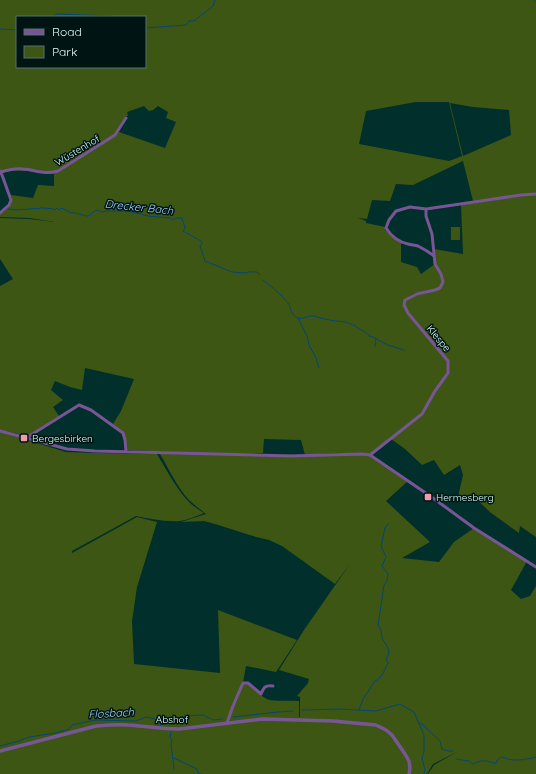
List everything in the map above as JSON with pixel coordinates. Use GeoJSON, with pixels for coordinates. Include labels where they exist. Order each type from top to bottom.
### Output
{"type":"FeatureCollection","features":[{"type":"Feature","properties":{"kind":"street","name":"Wüstenhof"},"geometry":{"type":"LineString","coordinates":[[0,213],[9,205],[11,200],[0,172],[16,169],[50,173],[58,171],[115,135],[126,118]]}},
{"type":"Feature","properties":{"kind":"street"},"geometry":{"type":"LineString","coordinates":[[434,256],[428,251],[401,241],[390,234],[386,228],[389,220],[396,211],[410,207],[426,209],[536,194]]}},
{"type":"Feature","properties":{"kind":"street","name":"Klespe"},"geometry":{"type":"LineString","coordinates":[[370,455],[422,414],[434,391],[448,372],[448,361],[408,313],[404,305],[405,300],[411,296],[440,288],[443,282],[441,274],[435,264],[432,234],[426,216],[426,209]]}},
{"type":"Feature","properties":{"kind":"street"},"geometry":{"type":"LineString","coordinates":[[26,438],[79,405],[91,410],[123,433],[126,452]]}},
{"type":"Feature","properties":{"kind":"street"},"geometry":{"type":"LineString","coordinates":[[0,430],[67,449],[95,451],[291,456],[370,455],[474,528],[536,567]]}},
{"type":"Feature","properties":{"kind":"street"},"geometry":{"type":"LineString","coordinates":[[227,723],[243,683],[248,683],[261,694],[268,685],[273,686]]}},
{"type":"Feature","properties":{"kind":"street","name":"Abshof"},"geometry":{"type":"LineString","coordinates":[[0,751],[96,726],[127,724],[165,729],[179,729],[262,719],[333,721],[376,725],[386,730],[392,735],[405,754],[410,768],[409,774]]}},
{"type":"Feature","properties":{"kind":"green space"},"geometry":{"type":"Polygon","coordinates":[[[0,0],[536,0],[536,193],[473,201],[463,161],[413,185],[396,184],[390,201],[372,200],[367,219],[358,218],[366,221],[366,223],[385,227],[385,230],[401,242],[401,262],[417,267],[421,274],[435,264],[437,267],[442,278],[440,288],[416,293],[405,299],[403,305],[447,361],[447,372],[421,414],[370,455],[336,453],[305,455],[301,440],[264,439],[263,453],[224,454],[127,450],[124,433],[113,424],[121,411],[134,379],[85,368],[82,390],[55,381],[51,390],[63,400],[53,407],[59,416],[27,436],[0,430],[0,286],[13,279],[0,259],[0,218],[55,222],[29,218],[0,217],[0,214],[10,204],[11,195],[33,198],[38,185],[54,186],[54,174],[119,132],[165,148],[176,122],[166,118],[168,112],[158,106],[149,111],[144,106],[127,112],[128,116],[126,116],[114,135],[54,172],[0,170],[0,0]],[[416,102],[366,111],[359,144],[449,161],[462,156],[449,102],[416,102]],[[450,103],[463,156],[511,135],[509,110],[473,107],[450,103]]]}},
{"type":"Feature","properties":{"kind":"green space"},"geometry":{"type":"Polygon","coordinates":[[[536,195],[536,537],[520,526],[519,533],[491,513],[475,498],[458,497],[463,475],[460,465],[444,475],[434,460],[422,465],[405,449],[391,439],[422,414],[435,392],[449,373],[448,360],[404,305],[406,300],[411,297],[435,291],[444,282],[436,264],[434,249],[463,254],[461,205],[536,195]]]}},
{"type":"Feature","properties":{"kind":"green space"},"geometry":{"type":"Polygon","coordinates":[[[451,227],[460,227],[460,240],[451,240],[451,227]]]}},
{"type":"Feature","properties":{"kind":"green space"},"geometry":{"type":"Polygon","coordinates":[[[0,432],[66,452],[157,454],[181,493],[191,504],[204,513],[180,521],[163,521],[136,516],[72,551],[72,553],[137,517],[157,522],[137,587],[132,621],[134,664],[220,673],[218,610],[297,640],[276,672],[246,666],[243,683],[249,685],[270,700],[299,701],[299,717],[300,697],[297,696],[308,683],[309,679],[279,670],[304,630],[350,564],[335,584],[282,546],[269,540],[204,521],[181,522],[206,514],[185,495],[160,454],[370,455],[408,481],[386,501],[430,542],[402,558],[439,562],[454,542],[474,528],[527,561],[511,590],[521,599],[530,596],[536,586],[536,774],[428,774],[434,765],[457,752],[433,764],[427,774],[0,774],[0,432]]]}},
{"type":"Feature","properties":{"kind":"waterway","name":"Drecker Bach"},"geometry":{"type":"LineString","coordinates":[[146,28],[186,25],[189,21],[194,21],[213,6],[215,0]]}},
{"type":"Feature","properties":{"kind":"waterway","name":"Drecker Bach"},"geometry":{"type":"LineString","coordinates":[[55,16],[57,14],[113,16]]}},
{"type":"Feature","properties":{"kind":"waterway","name":"Drecker Bach"},"geometry":{"type":"LineString","coordinates":[[0,29],[16,30]]}},
{"type":"Feature","properties":{"kind":"waterway","name":"Drecker Bach"},"geometry":{"type":"LineString","coordinates":[[8,209],[43,208],[55,210],[57,208],[59,210],[61,208],[71,213],[89,216],[97,210],[102,212],[127,211],[148,216],[170,218],[173,220],[176,218],[182,218],[185,228],[183,231],[201,241],[202,243],[200,246],[205,261],[232,272],[257,272],[260,275]]}},
{"type":"Feature","properties":{"kind":"waterway","name":"Drecker Bach"},"geometry":{"type":"LineString","coordinates":[[263,280],[285,300],[295,317],[302,318],[314,316],[347,322],[369,336],[404,350]]}},
{"type":"Feature","properties":{"kind":"waterway"},"geometry":{"type":"LineString","coordinates":[[298,318],[307,336],[309,345],[316,358],[319,368]]}},
{"type":"Feature","properties":{"kind":"waterway","name":"Drecker Bach"},"geometry":{"type":"LineString","coordinates":[[375,346],[376,339]]}},
{"type":"Feature","properties":{"kind":"waterway"},"geometry":{"type":"LineString","coordinates":[[359,710],[363,699],[375,681],[381,676],[388,663],[386,659],[389,653],[388,648],[382,638],[381,630],[378,625],[384,585],[387,581],[388,574],[382,566],[386,557],[381,546],[385,528],[389,523]]}},
{"type":"Feature","properties":{"kind":"waterway","name":"Flosbach"},"geometry":{"type":"LineString","coordinates":[[302,710],[339,709],[376,711],[400,704],[414,712],[424,735],[424,752],[422,758],[425,770],[424,774]]}},
{"type":"Feature","properties":{"kind":"waterway","name":"Flosbach"},"geometry":{"type":"LineString","coordinates":[[233,717],[293,711]]}},
{"type":"Feature","properties":{"kind":"waterway","name":"Flosbach"},"geometry":{"type":"LineString","coordinates":[[0,746],[29,737],[55,733],[69,729],[72,725],[95,720],[136,721],[146,717],[155,719],[160,725],[184,716],[203,715],[213,720],[223,719]]}},
{"type":"Feature","properties":{"kind":"waterway"},"geometry":{"type":"LineString","coordinates":[[419,723],[440,741],[442,749],[453,751]]}},
{"type":"Feature","properties":{"kind":"waterway"},"geometry":{"type":"LineString","coordinates":[[171,732],[170,737],[172,741],[171,744],[174,769]]}},
{"type":"Feature","properties":{"kind":"waterway"},"geometry":{"type":"LineString","coordinates":[[456,759],[469,761],[473,764],[483,761],[496,763],[498,759],[502,757],[510,760],[536,757]]}},
{"type":"Feature","properties":{"kind":"waterway"},"geometry":{"type":"LineString","coordinates":[[174,758],[197,769],[199,774],[202,774]]}},
{"type":"Feature","properties":{"kind":"place","name":"Bergesbirken"},"geometry":{"type":"Point","coordinates":[24,438]}},
{"type":"Feature","properties":{"kind":"place","name":"Hermesberg"},"geometry":{"type":"Point","coordinates":[428,497]}}]}
